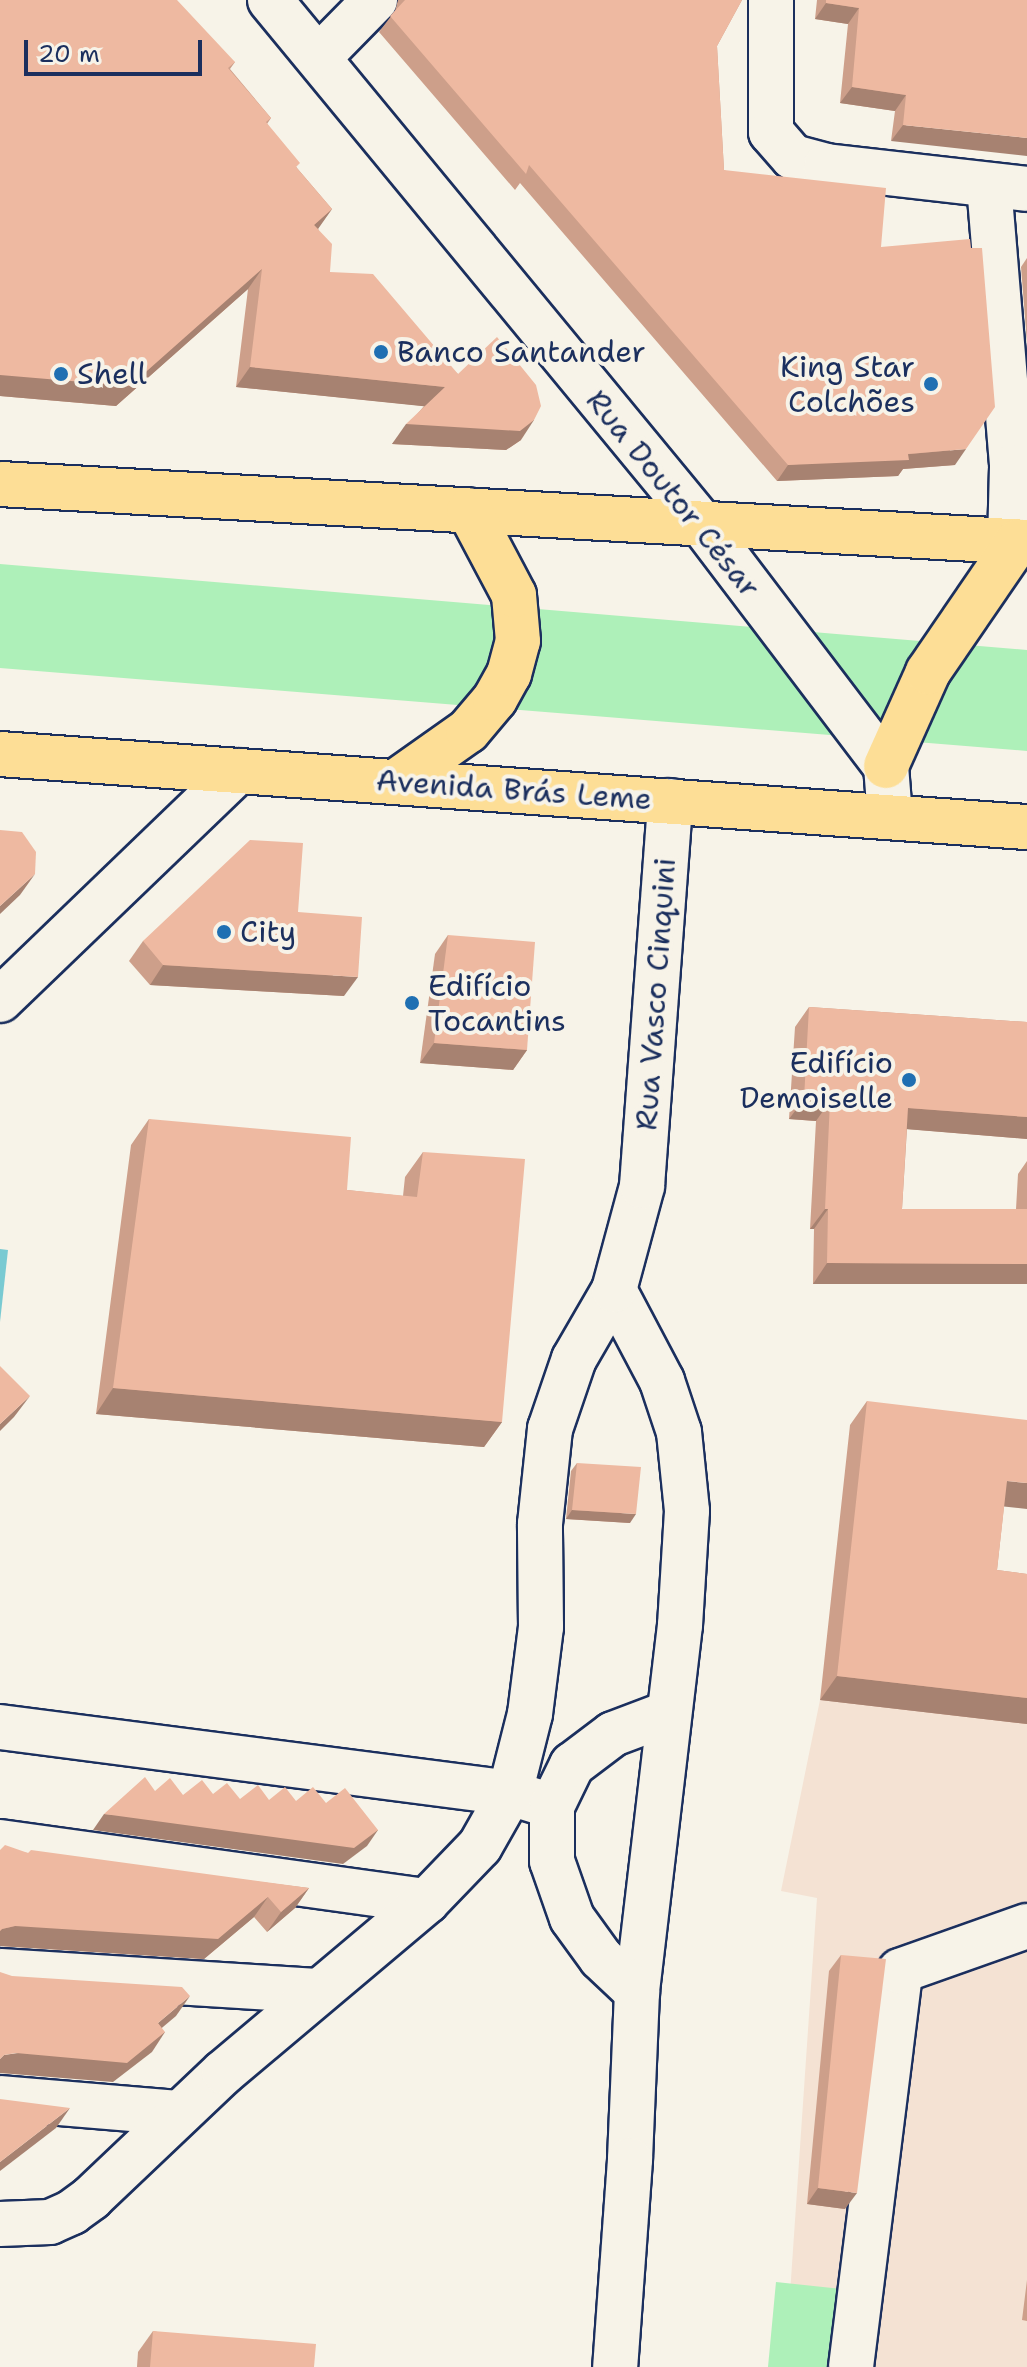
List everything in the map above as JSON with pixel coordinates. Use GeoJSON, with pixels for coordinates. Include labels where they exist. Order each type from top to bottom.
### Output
{"type":"FeatureCollection","features":[{"type":"Feature","properties":{"kind":"main road"},"geometry":{"type":"LineString","coordinates":[[0,484],[1018,541]]}},
{"type":"Feature","properties":{"kind":"main road"},"geometry":{"type":"LineString","coordinates":[[397,781],[468,731],[495,699],[509,674],[518,641],[514,595],[469,510]]}},
{"type":"Feature","properties":{"kind":"main road"},"geometry":{"type":"LineString","coordinates":[[886,766],[928,672],[1018,541]]}},
{"type":"Feature","properties":{"kind":"main road","name":"Avenida Brás Leme"},"geometry":{"type":"LineString","coordinates":[[0,754],[1027,827]]}},
{"type":"Feature","properties":{"kind":"street","name":"Rua Doutor César"},"geometry":{"type":"LineString","coordinates":[[270,0],[622,431],[702,524],[886,766]]}},
{"type":"Feature","properties":{"kind":"street"},"geometry":{"type":"LineString","coordinates":[[319,57],[375,0]]}},
{"type":"Feature","properties":{"kind":"street"},"geometry":{"type":"LineString","coordinates":[[771,0],[771,132],[793,157],[826,166],[1008,187],[1012,467],[1018,541]]}},
{"type":"Feature","properties":{"kind":"street"},"geometry":{"type":"LineString","coordinates":[[886,766],[890,817]]}},
{"type":"Feature","properties":{"kind":"street"},"geometry":{"type":"LineString","coordinates":[[0,1000],[238,771]]}},
{"type":"Feature","properties":{"kind":"street","name":"Rua Vasco Cinquini"},"geometry":{"type":"LineString","coordinates":[[0,2224],[50,2222],[72,2212],[318,1991],[427,1901],[480,1846],[510,1793],[530,1714],[541,1627],[540,1524],[550,1429],[574,1359],[614,1290],[642,1186],[670,801]]}},
{"type":"Feature","properties":{"kind":"street"},"geometry":{"type":"LineString","coordinates":[[614,1290],[662,1381],[679,1432],[687,1511],[669,1713],[637,1992],[630,2160],[615,2367]]}},
{"type":"Feature","properties":{"kind":"street"},"geometry":{"type":"LineString","coordinates":[[637,1992],[601,1958],[572,1918],[552,1861],[552,1806],[572,1765],[613,1734],[669,1713]]}},
{"type":"Feature","properties":{"kind":"street"},"geometry":{"type":"LineString","coordinates":[[0,1727],[510,1793],[552,1806]]}},
{"type":"Feature","properties":{"kind":"street"},"geometry":{"type":"LineString","coordinates":[[0,1842],[427,1901]]}},
{"type":"Feature","properties":{"kind":"street"},"geometry":{"type":"LineString","coordinates":[[851,2367],[900,1971],[1027,1926]]}},
{"type":"Feature","properties":{"kind":"street"},"geometry":{"type":"LineString","coordinates":[[0,1971],[318,1991]]}},
{"type":"Feature","properties":{"kind":"street"},"geometry":{"type":"LineString","coordinates":[[0,2098],[179,2113]]}},
{"type":"Feature","properties":{"kind":"shaded area"},"geometry":{"type":"Polygon","coordinates":[[[820,1700],[1027,1722],[1027,2367],[785,2367],[817,1898],[781,1891],[820,1700]]]}},
{"type":"Feature","properties":{"kind":"green space"},"geometry":{"type":"Polygon","coordinates":[[[0,564],[1027,650],[1027,751],[0,668],[0,564]]]}},
{"type":"Feature","properties":{"kind":"green space"},"geometry":{"type":"Polygon","coordinates":[[[776,2282],[851,2290],[845,2367],[768,2367],[776,2282]]]}},
{"type":"Feature","properties":{"kind":"water"},"geometry":{"type":"Polygon","coordinates":[[[0,1249],[8,1250],[0,1322],[0,1249]]]}},
{"type":"Feature","properties":{"kind":"building"},"geometry":{"type":"Polygon","coordinates":[[[0,0],[177,0],[235,62],[228,68],[271,118],[266,122],[300,163],[296,167],[332,209],[314,225],[332,244],[330,272],[373,274],[458,374],[497,337],[536,385],[541,406],[534,420],[520,431],[406,424],[445,387],[250,367],[262,269],[130,386],[0,375],[0,0]]]}},
{"type":"Feature","properties":{"kind":"building"},"geometry":{"type":"Polygon","coordinates":[[[405,0],[742,0],[717,46],[724,170],[886,188],[881,247],[970,239],[971,248],[982,248],[995,407],[966,449],[908,454],[909,460],[788,465],[529,165],[526,174],[390,16],[405,0]]]}},
{"type":"Feature","properties":{"kind":"building"},"geometry":{"type":"Polygon","coordinates":[[[826,0],[1027,0],[1027,138],[903,125],[906,95],[852,87],[859,8],[826,3],[826,0]]]}},
{"type":"Feature","properties":{"kind":"building"},"geometry":{"type":"Polygon","coordinates":[[[0,830],[22,832],[36,852],[35,874],[0,906],[0,830]]]}},
{"type":"Feature","properties":{"kind":"building"},"geometry":{"type":"Polygon","coordinates":[[[250,840],[303,843],[298,912],[362,917],[358,977],[163,965],[143,941],[250,840]]]}},
{"type":"Feature","properties":{"kind":"building"},"geometry":{"type":"Polygon","coordinates":[[[448,935],[535,942],[527,1050],[434,1043],[448,935]]]}},
{"type":"Feature","properties":{"kind":"building"},"geometry":{"type":"Polygon","coordinates":[[[809,1007],[1027,1022],[1027,1117],[908,1108],[902,1209],[1027,1209],[1027,1264],[827,1263],[828,1209],[825,1209],[830,1101],[804,1099],[809,1007]]]}},
{"type":"Feature","properties":{"kind":"building"},"geometry":{"type":"Polygon","coordinates":[[[149,1119],[351,1137],[347,1190],[417,1197],[423,1152],[525,1159],[502,1422],[113,1388],[149,1119]]]}},
{"type":"Feature","properties":{"kind":"building"},"geometry":{"type":"Polygon","coordinates":[[[0,1366],[30,1396],[0,1424],[0,1366]]]}},
{"type":"Feature","properties":{"kind":"building"},"geometry":{"type":"Polygon","coordinates":[[[867,1401],[1027,1420],[1027,1483],[1007,1481],[997,1570],[1027,1574],[1027,1698],[837,1676],[867,1401]]]}},
{"type":"Feature","properties":{"kind":"building"},"geometry":{"type":"Polygon","coordinates":[[[577,1463],[641,1467],[636,1514],[572,1510],[577,1463]]]}},
{"type":"Feature","properties":{"kind":"building"},"geometry":{"type":"Polygon","coordinates":[[[145,1777],[155,1791],[170,1778],[183,1795],[202,1780],[213,1794],[227,1783],[240,1799],[258,1785],[269,1800],[285,1787],[296,1801],[313,1787],[326,1803],[345,1788],[378,1830],[354,1848],[104,1814],[145,1777]]]}},
{"type":"Feature","properties":{"kind":"building"},"geometry":{"type":"Polygon","coordinates":[[[5,1845],[28,1853],[31,1850],[309,1888],[281,1912],[268,1897],[218,1939],[15,1926],[0,1931],[0,1850],[5,1845]]]}},
{"type":"Feature","properties":{"kind":"building"},"geometry":{"type":"Polygon","coordinates":[[[841,1955],[886,1959],[857,2193],[818,2188],[841,1955]]]}},
{"type":"Feature","properties":{"kind":"building"},"geometry":{"type":"Polygon","coordinates":[[[0,1972],[12,1976],[182,1987],[190,1996],[158,2023],[165,2032],[127,2063],[16,2053],[0,2059],[0,1972]]]}},
{"type":"Feature","properties":{"kind":"building"},"geometry":{"type":"Polygon","coordinates":[[[0,2099],[70,2108],[0,2162],[0,2099]]]}},
{"type":"Feature","properties":{"kind":"building"},"geometry":{"type":"Polygon","coordinates":[[[153,2331],[316,2344],[314,2367],[150,2367],[153,2331]]]}},
{"type":"Feature","properties":{"kind":"place","name":"Banco Santander"},"geometry":{"type":"Point","coordinates":[381,352]}},
{"type":"Feature","properties":{"kind":"place","name":"Shell"},"geometry":{"type":"Point","coordinates":[61,374]}},
{"type":"Feature","properties":{"kind":"place","name":"King Star Colchões"},"geometry":{"type":"Point","coordinates":[931,384]}},
{"type":"Feature","properties":{"kind":"place","name":"City"},"geometry":{"type":"Point","coordinates":[224,932]}},
{"type":"Feature","properties":{"kind":"place","name":"Edifício Tocantins"},"geometry":{"type":"Point","coordinates":[412,1003]}},
{"type":"Feature","properties":{"kind":"place","name":"Edifício Demoiselle"},"geometry":{"type":"Point","coordinates":[909,1080]}}]}
